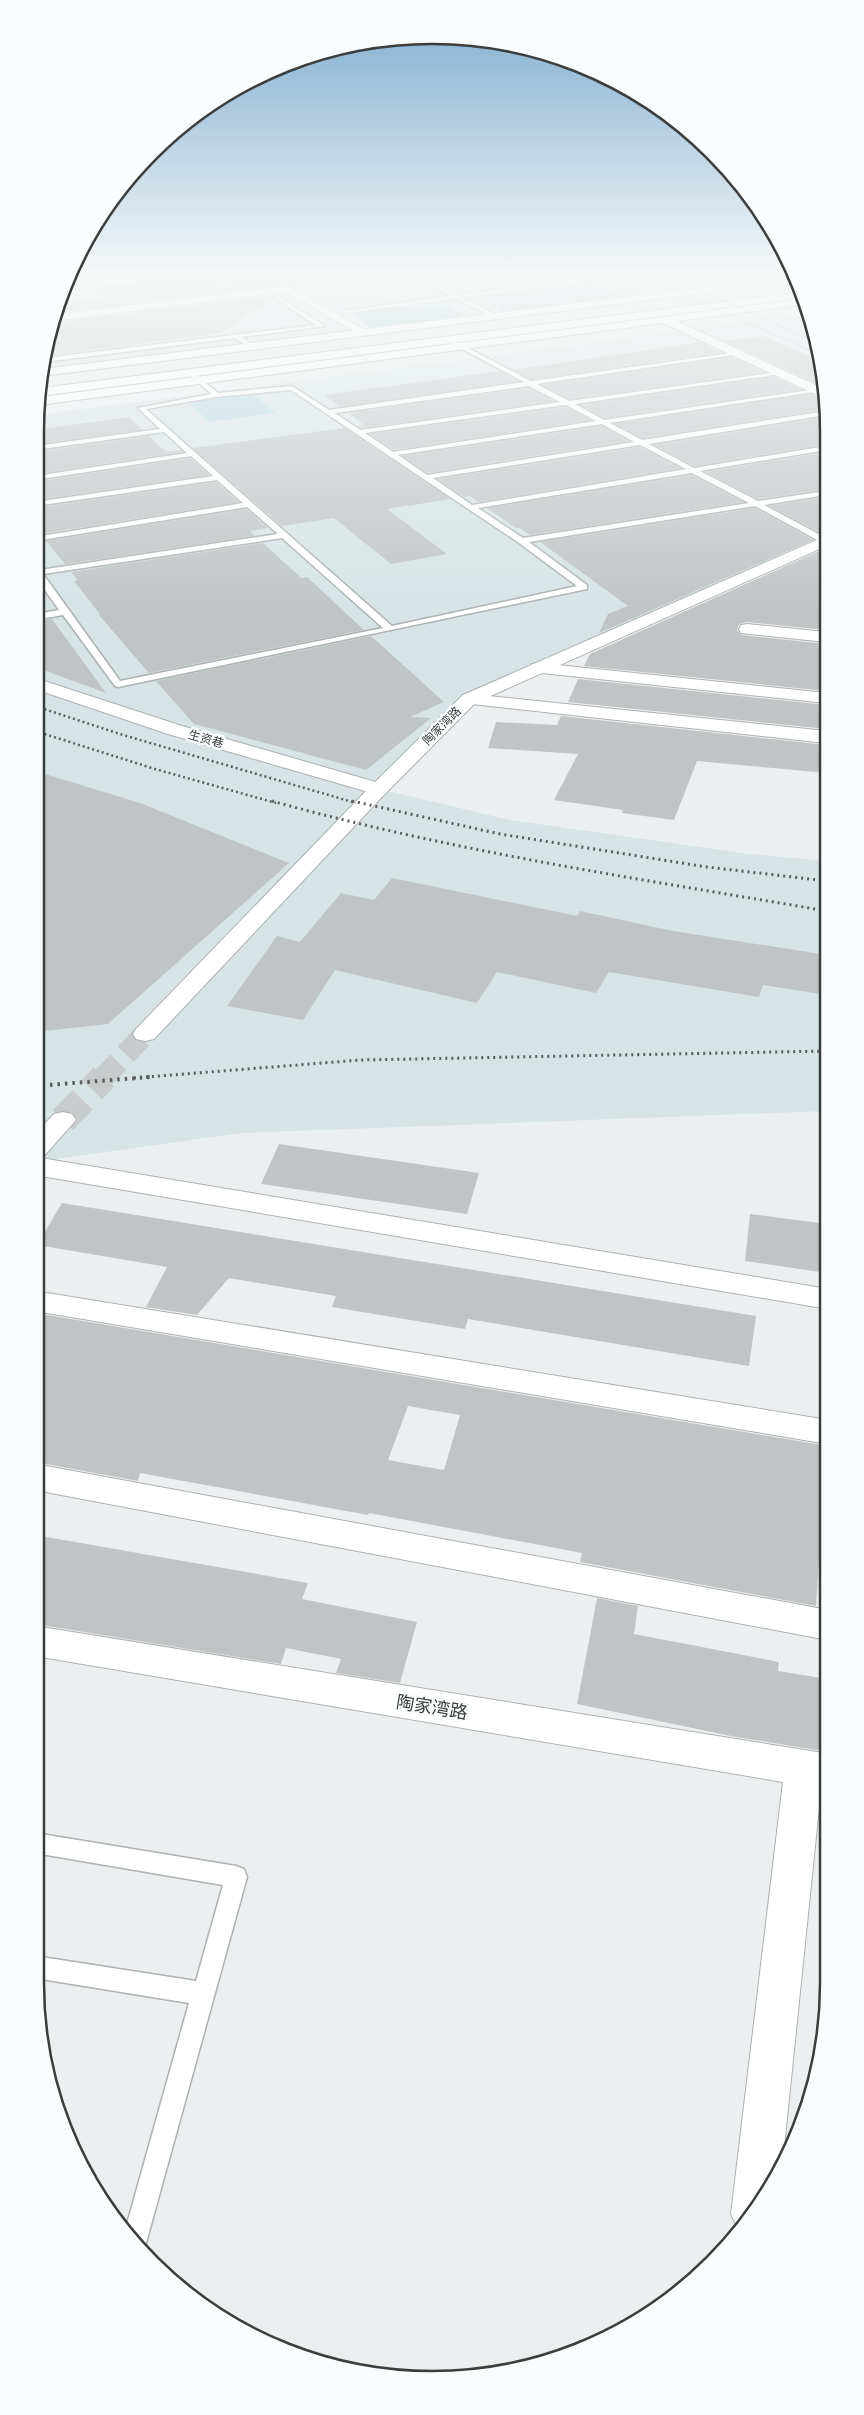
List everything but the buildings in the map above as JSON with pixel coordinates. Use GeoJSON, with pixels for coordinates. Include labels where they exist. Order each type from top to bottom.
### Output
{"type":"FeatureCollection","features":[{"type":"Feature","properties":{"kind":"main road"},"geometry":{"type":"LineString","coordinates":[[46,391],[105,386]]}},
{"type":"Feature","properties":{"kind":"main road"},"geometry":{"type":"LineString","coordinates":[[46,400],[138,386]]}},
{"type":"Feature","properties":{"kind":"main road"},"geometry":{"type":"LineString","coordinates":[[805,386],[818,392]]}},
{"type":"Feature","properties":{"kind":"main road","name":"陶家湾路"},"geometry":{"type":"LineString","coordinates":[[145,1034],[379,789],[469,699],[820,542]]}},
{"type":"Feature","properties":{"kind":"main road"},"geometry":{"type":"LineString","coordinates":[[747,629],[820,636]]}},
{"type":"Feature","properties":{"kind":"main road"},"geometry":{"type":"LineString","coordinates":[[538,668],[820,697]]}},
{"type":"Feature","properties":{"kind":"main road","name":"生资巷"},"geometry":{"type":"LineString","coordinates":[[44,685],[175,730],[379,789]]}},
{"type":"Feature","properties":{"kind":"main road"},"geometry":{"type":"LineString","coordinates":[[469,699],[820,736]]}},
{"type":"Feature","properties":{"kind":"main road"},"geometry":{"type":"LineString","coordinates":[[44,1141],[64,1120]]}},
{"type":"Feature","properties":{"kind":"main road"},"geometry":{"type":"LineString","coordinates":[[44,1168],[820,1298]]}},
{"type":"Feature","properties":{"kind":"main road"},"geometry":{"type":"LineString","coordinates":[[44,1303],[820,1431]]}},
{"type":"Feature","properties":{"kind":"main road"},"geometry":{"type":"LineString","coordinates":[[44,1479],[820,1624]]}},
{"type":"Feature","properties":{"kind":"main road","name":"陶家湾路"},"geometry":{"type":"LineString","coordinates":[[44,1642],[816,1770]]}},
{"type":"Feature","properties":{"kind":"main road"},"geometry":{"type":"LineString","coordinates":[[756,2197],[816,1770]]}},
{"type":"Feature","properties":{"kind":"lane"},"geometry":{"type":"LineString","coordinates":[[205,386],[216,395]]}},
{"type":"Feature","properties":{"kind":"lane"},"geometry":{"type":"LineString","coordinates":[[329,412],[512,386]]}},
{"type":"Feature","properties":{"kind":"lane"},"geometry":{"type":"LineString","coordinates":[[536,386],[820,537]]}},
{"type":"Feature","properties":{"kind":"lane"},"geometry":{"type":"LineString","coordinates":[[359,432],[697,386]]}},
{"type":"Feature","properties":{"kind":"lane"},"geometry":{"type":"LineString","coordinates":[[44,582],[118,684],[390,629],[584,587],[522,541],[292,388],[216,395],[141,408],[390,629]]}},
{"type":"Feature","properties":{"kind":"lane"},"geometry":{"type":"LineString","coordinates":[[392,454],[814,390]]}},
{"type":"Feature","properties":{"kind":"lane"},"geometry":{"type":"LineString","coordinates":[[426,477],[819,414]]}},
{"type":"Feature","properties":{"kind":"lane"},"geometry":{"type":"LineString","coordinates":[[44,447],[165,430]]}},
{"type":"Feature","properties":{"kind":"lane"},"geometry":{"type":"LineString","coordinates":[[472,507],[820,449]]}},
{"type":"Feature","properties":{"kind":"lane"},"geometry":{"type":"LineString","coordinates":[[44,477],[192,454]]}},
{"type":"Feature","properties":{"kind":"lane"},"geometry":{"type":"LineString","coordinates":[[44,503],[219,477]]}},
{"type":"Feature","properties":{"kind":"lane"},"geometry":{"type":"LineString","coordinates":[[522,541],[820,494]]}},
{"type":"Feature","properties":{"kind":"lane"},"geometry":{"type":"LineString","coordinates":[[44,538],[249,504]]}},
{"type":"Feature","properties":{"kind":"lane"},"geometry":{"type":"LineString","coordinates":[[44,570],[284,535]]}},
{"type":"Feature","properties":{"kind":"lane"},"geometry":{"type":"LineString","coordinates":[[44,616],[65,612]]}},
{"type":"Feature","properties":{"kind":"lane"},"geometry":{"type":"LineString","coordinates":[[44,1845],[236,1877],[137,2235]]}},
{"type":"Feature","properties":{"kind":"lane"},"geometry":{"type":"LineString","coordinates":[[44,1968],[203,1994]]}},
{"type":"Feature","properties":{"kind":"shaded area"},"geometry":{"type":"Polygon","coordinates":[[[262,386],[817,386],[820,432],[820,543],[469,699],[379,789],[510,820],[749,854],[820,860],[820,1111],[241,1133],[44,1161],[45,414],[262,386]]]}},
{"type":"Feature","properties":{"kind":"shaded area"},"geometry":{"type":"Polygon","coordinates":[[[253,394],[275,413],[209,422],[188,402],[253,394]]]}},
{"type":"Feature","properties":{"kind":"tunnel"},"geometry":{"type":"LineString","coordinates":[[103,1078],[145,1034]]}},
{"type":"Feature","properties":{"kind":"tunnel"},"geometry":{"type":"LineString","coordinates":[[63,1120],[104,1077]]}},
{"type":"Feature","properties":{"kind":"railway"},"geometry":{"type":"LineString","coordinates":[[44,709],[123,735],[356,803]]}},
{"type":"Feature","properties":{"kind":"railway"},"geometry":{"type":"LineString","coordinates":[[44,734],[155,769],[276,803]]}},
{"type":"Feature","properties":{"kind":"railway"},"geometry":{"type":"LineString","coordinates":[[272,801],[340,819],[479,850],[618,876],[820,910]]}},
{"type":"Feature","properties":{"kind":"railway"},"geometry":{"type":"LineString","coordinates":[[352,801],[500,834],[707,867],[820,880]]}},
{"type":"Feature","properties":{"kind":"railway"},"geometry":{"type":"LineString","coordinates":[[134,1078],[360,1060],[820,1051]]}},
{"type":"Feature","properties":{"kind":"railway"},"geometry":{"type":"LineString","coordinates":[[44,1085],[150,1077]]}}]}
